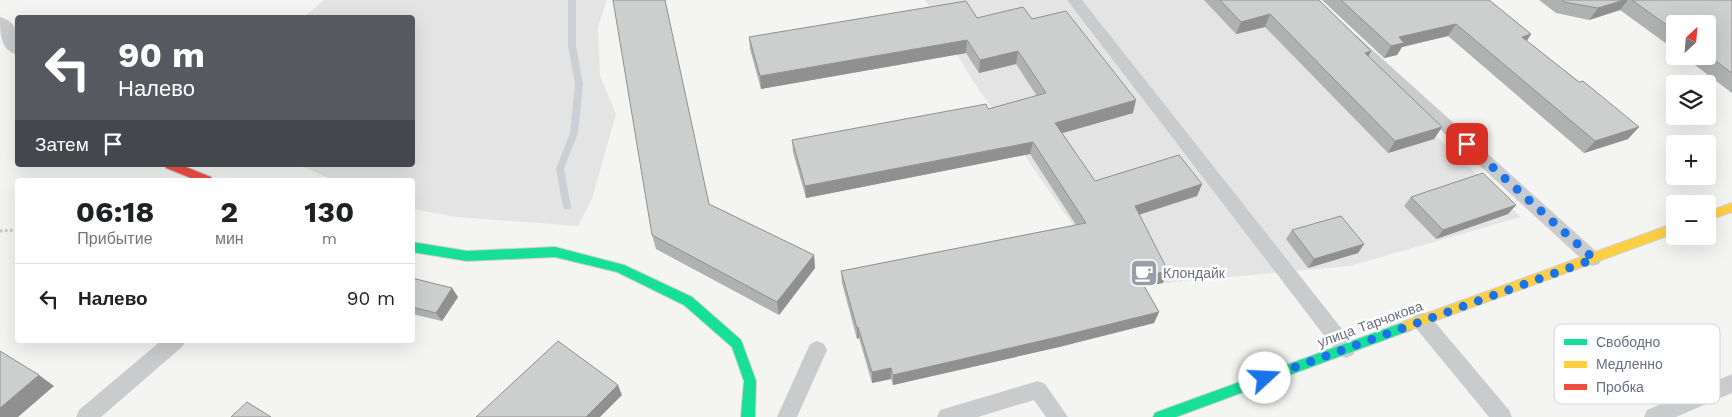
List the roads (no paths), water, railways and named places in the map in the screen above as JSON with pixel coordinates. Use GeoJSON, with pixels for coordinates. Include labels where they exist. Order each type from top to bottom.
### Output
{"type":"FeatureCollection","features":[{"type":"Feature","properties":{"kind":"main road"},"geometry":{"type":"LineString","coordinates":[[175,167],[202,178]]}},
{"type":"Feature","properties":{"kind":"main road"},"geometry":{"type":"LineString","coordinates":[[1716,213],[1732,207]]}},
{"type":"Feature","properties":{"kind":"main road","name":"улица Тарчокова"},"geometry":{"type":"LineString","coordinates":[[1160,417],[1666,231]]}},
{"type":"Feature","properties":{"kind":"main road"},"geometry":{"type":"LineString","coordinates":[[415,247],[467,256],[554,252],[620,268],[688,301],[737,344],[750,381],[748,417]]}},
{"type":"Feature","properties":{"kind":"street"},"geometry":{"type":"LineString","coordinates":[[0,25],[15,42]]}},
{"type":"Feature","properties":{"kind":"lane"},"geometry":{"type":"LineString","coordinates":[[1074,0],[1346,349]]}},
{"type":"Feature","properties":{"kind":"lane"},"geometry":{"type":"LineString","coordinates":[[1339,28],[1594,259]]}},
{"type":"Feature","properties":{"kind":"lane"},"geometry":{"type":"LineString","coordinates":[[1422,321],[1502,417]]}},
{"type":"Feature","properties":{"kind":"lane"},"geometry":{"type":"LineString","coordinates":[[86,417],[172,343]]}},
{"type":"Feature","properties":{"kind":"lane"},"geometry":{"type":"LineString","coordinates":[[788,417],[817,350]]}},
{"type":"Feature","properties":{"kind":"lane"},"geometry":{"type":"LineString","coordinates":[[1720,388],[1732,383]]}},
{"type":"Feature","properties":{"kind":"lane"},"geometry":{"type":"LineString","coordinates":[[947,417],[1038,390],[1058,417]]}},
{"type":"Feature","properties":{"kind":"lane"},"geometry":{"type":"LineString","coordinates":[[1654,417],[1684,404]]}},
{"type":"Feature","properties":{"kind":"waterway"},"geometry":{"type":"LineString","coordinates":[[567,207],[560,169],[574,133],[579,84],[572,46],[572,0]]}},
{"type":"Feature","properties":{"kind":"place","name":"Клондайк"},"geometry":{"type":"Point","coordinates":[1144,273]}}]}
